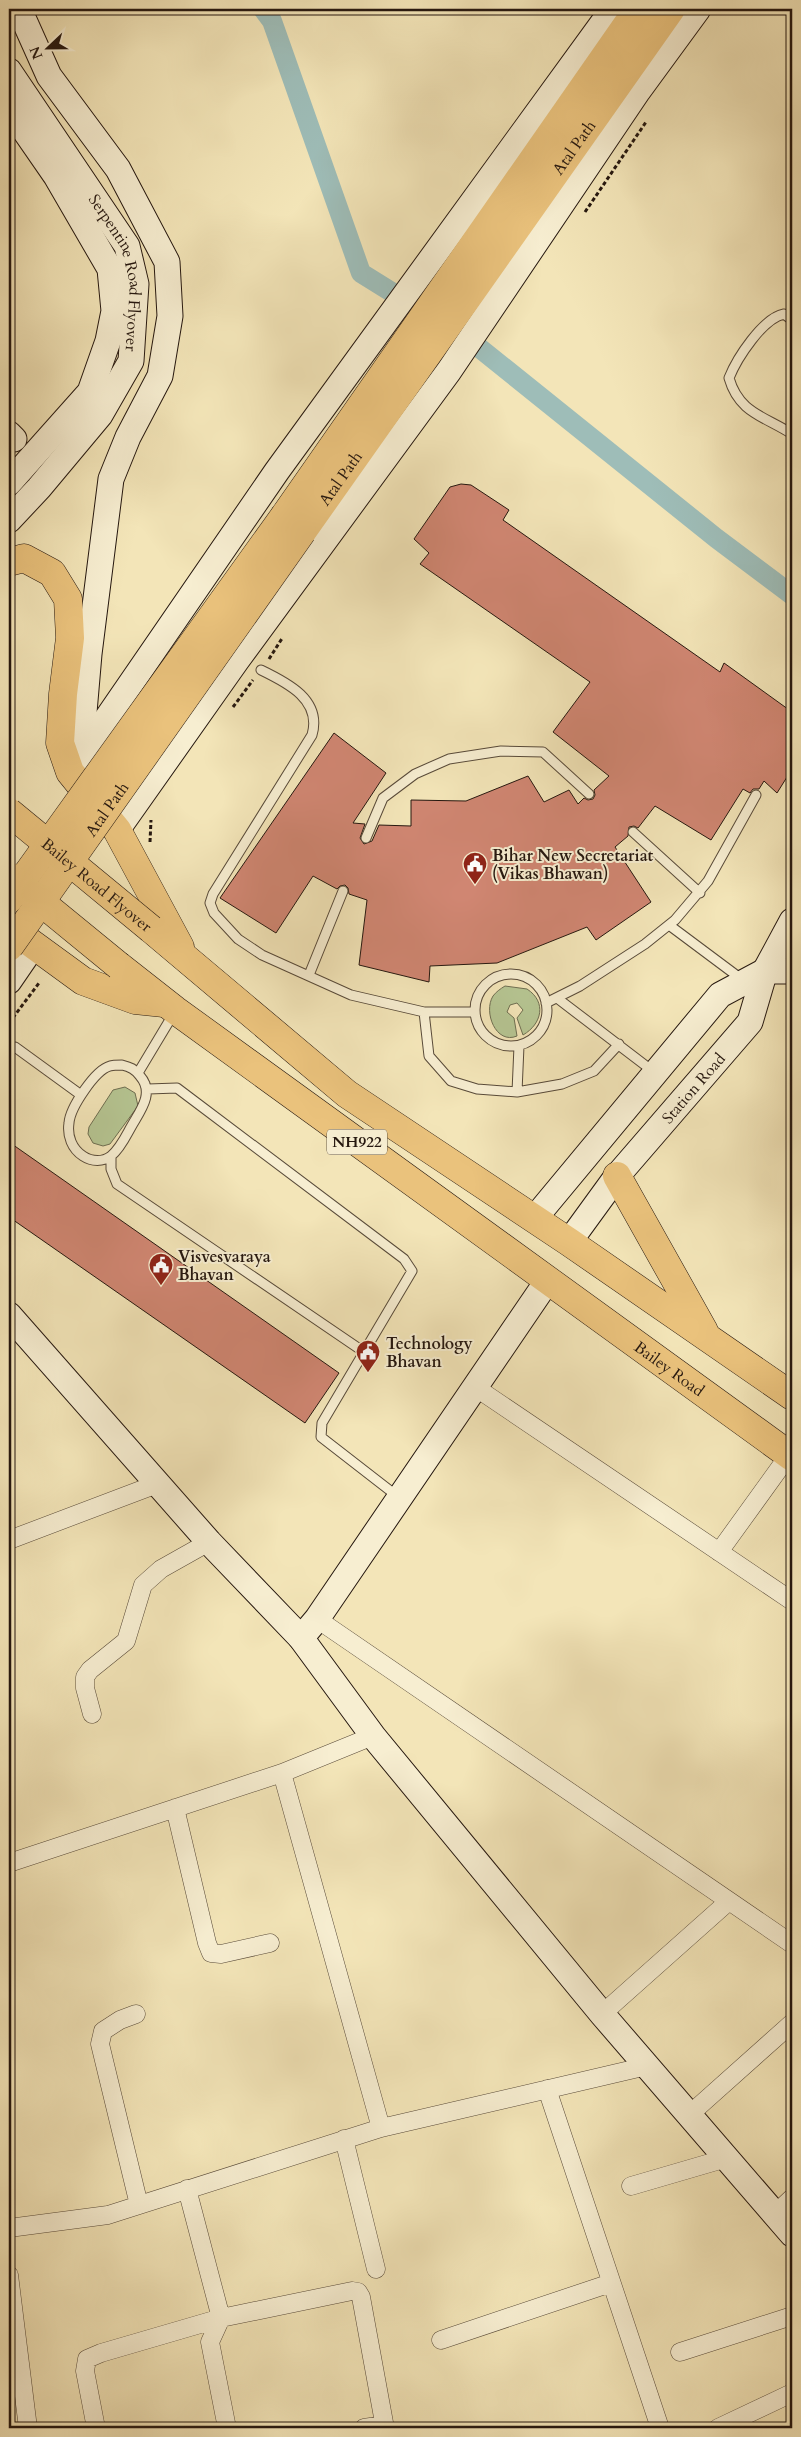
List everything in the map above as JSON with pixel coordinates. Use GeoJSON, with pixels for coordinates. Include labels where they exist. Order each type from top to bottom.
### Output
{"type":"FeatureCollection","features":[{"type":"Feature","properties":{"kind":"main road","name":"Atal Path"},"geometry":{"type":"LineString","coordinates":[[9,899],[294,523],[412,357],[462,284],[638,9]]}},
{"type":"Feature","properties":{"kind":"main road","name":"Atal Path"},"geometry":{"type":"LineString","coordinates":[[462,284],[671,9]]}},
{"type":"Feature","properties":{"kind":"main road","name":"Atal Path"},"geometry":{"type":"LineString","coordinates":[[21,947],[294,523]]}},
{"type":"Feature","properties":{"kind":"main road"},"geometry":{"type":"LineString","coordinates":[[9,562],[24,558],[52,573],[68,599],[70,638],[63,694],[65,757],[117,830],[185,958]]}},
{"type":"Feature","properties":{"kind":"main road","name":"Bailey Road Flyover"},"geometry":{"type":"LineString","coordinates":[[9,812],[185,958]]}},
{"type":"Feature","properties":{"kind":"main road","name":"NH922"},"geometry":{"type":"LineString","coordinates":[[9,876],[163,1001],[548,1280]]}},
{"type":"Feature","properties":{"kind":"main road"},"geometry":{"type":"LineString","coordinates":[[9,906],[50,940],[107,978],[163,1001]]}},
{"type":"Feature","properties":{"kind":"main road"},"geometry":{"type":"LineString","coordinates":[[9,927],[21,947],[83,981],[135,1000],[163,1001]]}},
{"type":"Feature","properties":{"kind":"main road","name":"NH922"},"geometry":{"type":"LineString","coordinates":[[185,958],[347,1094],[534,1218],[792,1396]]}},
{"type":"Feature","properties":{"kind":"main road"},"geometry":{"type":"LineString","coordinates":[[617,1176],[708,1338]]}},
{"type":"Feature","properties":{"kind":"main road","name":"Bailey Road"},"geometry":{"type":"LineString","coordinates":[[548,1280],[791,1456]]}},
{"type":"Feature","properties":{"kind":"street"},"geometry":{"type":"LineString","coordinates":[[20,9],[49,76],[118,170],[167,262],[170,316],[160,376],[128,437],[111,478],[89,654],[83,724],[65,757]]}},
{"type":"Feature","properties":{"kind":"street"},"geometry":{"type":"LineString","coordinates":[[65,757],[266,487],[417,276],[613,9]]}},
{"type":"Feature","properties":{"kind":"street"},"geometry":{"type":"LineString","coordinates":[[117,830],[238,660],[449,371],[638,91],[698,9]]}},
{"type":"Feature","properties":{"kind":"street","name":"Serpentine Road Flyover"},"geometry":{"type":"LineString","coordinates":[[9,71],[127,246],[136,284],[131,361],[100,415],[39,488],[9,520]]}},
{"type":"Feature","properties":{"kind":"street","name":"Serpentine Road Flyover"},"geometry":{"type":"LineString","coordinates":[[9,108],[56,176],[110,269],[114,310],[108,341],[90,392],[9,483]]}},
{"type":"Feature","properties":{"kind":"street","name":"Station Road"},"geometry":{"type":"LineString","coordinates":[[569,1242],[617,1176],[750,1022],[754,976],[792,921]]}},
{"type":"Feature","properties":{"kind":"street"},"geometry":{"type":"LineString","coordinates":[[9,981],[21,947]]}},
{"type":"Feature","properties":{"kind":"street"},"geometry":{"type":"LineString","coordinates":[[534,1218],[720,995],[754,976],[792,971]]}},
{"type":"Feature","properties":{"kind":"street"},"geometry":{"type":"LineString","coordinates":[[301,1638],[317,1619],[548,1280]]}},
{"type":"Feature","properties":{"kind":"street"},"geometry":{"type":"LineString","coordinates":[[9,1315],[208,1542],[301,1638],[373,1736],[602,2014],[727,2158],[784,2206],[792,2234]]}},
{"type":"Feature","properties":{"kind":"street"},"geometry":{"type":"LineString","coordinates":[[475,1387],[792,1601]]}},
{"type":"Feature","properties":{"kind":"street"},"geometry":{"type":"LineString","coordinates":[[719,1552],[791,1456]]}},
{"type":"Feature","properties":{"kind":"street"},"geometry":{"type":"LineString","coordinates":[[9,1540],[157,1484]]}},
{"type":"Feature","properties":{"kind":"street"},"geometry":{"type":"LineString","coordinates":[[92,1714],[85,1688],[85,1677],[90,1670],[126,1641],[143,1585],[161,1570],[208,1542]]}},
{"type":"Feature","properties":{"kind":"street"},"geometry":{"type":"LineString","coordinates":[[317,1619],[792,1944]]}},
{"type":"Feature","properties":{"kind":"street"},"geometry":{"type":"LineString","coordinates":[[9,1863],[282,1773],[373,1736]]}},
{"type":"Feature","properties":{"kind":"street"},"geometry":{"type":"LineString","coordinates":[[282,1773],[381,2128]]}},
{"type":"Feature","properties":{"kind":"street"},"geometry":{"type":"LineString","coordinates":[[175,1808],[211,1953],[221,1954],[270,1943]]}},
{"type":"Feature","properties":{"kind":"street"},"geometry":{"type":"LineString","coordinates":[[602,2014],[729,1901]]}},
{"type":"Feature","properties":{"kind":"street"},"geometry":{"type":"LineString","coordinates":[[136,2014],[120,2020],[103,2031],[100,2044],[139,2205]]}},
{"type":"Feature","properties":{"kind":"street"},"geometry":{"type":"LineString","coordinates":[[689,2115],[792,2023]]}},
{"type":"Feature","properties":{"kind":"street"},"geometry":{"type":"LineString","coordinates":[[9,2228],[108,2215],[381,2128],[647,2066]]}},
{"type":"Feature","properties":{"kind":"street"},"geometry":{"type":"LineString","coordinates":[[547,2089],[660,2428]]}},
{"type":"Feature","properties":{"kind":"street"},"geometry":{"type":"LineString","coordinates":[[344,2139],[376,2269]]}},
{"type":"Feature","properties":{"kind":"street"},"geometry":{"type":"LineString","coordinates":[[631,2186],[727,2158]]}},
{"type":"Feature","properties":{"kind":"street"},"geometry":{"type":"LineString","coordinates":[[188,2189],[221,2318],[210,2342],[227,2428]]}},
{"type":"Feature","properties":{"kind":"street"},"geometry":{"type":"LineString","coordinates":[[9,2274],[28,2428]]}},
{"type":"Feature","properties":{"kind":"street"},"geometry":{"type":"LineString","coordinates":[[442,2340],[611,2283]]}},
{"type":"Feature","properties":{"kind":"street"},"geometry":{"type":"LineString","coordinates":[[96,2428],[85,2371],[87,2359],[101,2352],[221,2318],[352,2291],[358,2292],[361,2297],[384,2426],[364,2428]]}},
{"type":"Feature","properties":{"kind":"street"},"geometry":{"type":"LineString","coordinates":[[680,2352],[792,2316]]}},
{"type":"Feature","properties":{"kind":"street"},"geometry":{"type":"LineString","coordinates":[[718,2428],[792,2393]]}},
{"type":"Feature","properties":{"kind":"lane"},"geometry":{"type":"LineString","coordinates":[[792,320],[784,314],[776,315],[768,321],[733,367],[729,378],[736,398],[748,409],[792,434]]}},
{"type":"Feature","properties":{"kind":"lane"},"geometry":{"type":"LineString","coordinates":[[261,670],[286,682],[300,694],[310,707],[315,725],[312,735],[218,884],[210,903],[214,913],[238,938],[262,954],[351,995],[424,1012],[474,1012]]}},
{"type":"Feature","properties":{"kind":"lane"},"geometry":{"type":"LineString","coordinates":[[366,838],[383,798],[415,774],[449,759],[501,751],[543,752],[589,794]]}},
{"type":"Feature","properties":{"kind":"lane"},"geometry":{"type":"LineString","coordinates":[[546,1003],[580,986],[645,944],[669,925],[700,893],[756,795]]}},
{"type":"Feature","properties":{"kind":"lane"},"geometry":{"type":"LineString","coordinates":[[632,832],[700,893]]}},
{"type":"Feature","properties":{"kind":"lane"},"geometry":{"type":"LineString","coordinates":[[309,976],[343,892]]}},
{"type":"Feature","properties":{"kind":"lane"},"geometry":{"type":"LineString","coordinates":[[669,925],[754,976]]}},
{"type":"Feature","properties":{"kind":"lane"},"geometry":{"type":"LineString","coordinates":[[509,974],[521,975],[532,981],[540,989],[546,1003],[545,1024],[539,1034],[530,1042],[519,1046],[507,1047],[496,1044],[485,1037],[478,1027],[474,1012],[479,992],[487,982],[497,976],[509,974]]}},
{"type":"Feature","properties":{"kind":"lane"},"geometry":{"type":"LineString","coordinates":[[557,998],[654,1072]]}},
{"type":"Feature","properties":{"kind":"lane"},"geometry":{"type":"LineString","coordinates":[[138,1073],[163,1001]]}},
{"type":"Feature","properties":{"kind":"lane"},"geometry":{"type":"LineString","coordinates":[[424,1012],[429,1056],[450,1081],[477,1089],[517,1092],[562,1084],[594,1071],[619,1044]]}},
{"type":"Feature","properties":{"kind":"lane"},"geometry":{"type":"LineString","coordinates":[[517,1092],[519,1046]]}},
{"type":"Feature","properties":{"kind":"lane"},"geometry":{"type":"LineString","coordinates":[[15,1047],[81,1096]]}},
{"type":"Feature","properties":{"kind":"lane"},"geometry":{"type":"LineString","coordinates":[[110,1066],[132,1067],[148,1089],[142,1108],[111,1156],[101,1161],[92,1160],[78,1152],[72,1145],[69,1134],[69,1121],[81,1096],[93,1078],[110,1066]]}},
{"type":"Feature","properties":{"kind":"lane"},"geometry":{"type":"LineString","coordinates":[[148,1089],[177,1088],[404,1259],[412,1271],[322,1423],[322,1436],[399,1498]]}},
{"type":"Feature","properties":{"kind":"lane"},"geometry":{"type":"LineString","coordinates":[[111,1156],[111,1169],[117,1184],[364,1352]]}},
{"type":"Feature","properties":{"kind":"path"},"geometry":{"type":"LineString","coordinates":[[232,708],[261,670],[286,632]]}},
{"type":"Feature","properties":{"kind":"path"},"geometry":{"type":"LineString","coordinates":[[149,846],[151,814]]}},
{"type":"Feature","properties":{"kind":"path"},"geometry":{"type":"LineString","coordinates":[[9,1022],[39,983]]}},
{"type":"Feature","properties":{"kind":"green space"},"geometry":{"type":"Polygon","coordinates":[[[505,986],[527,989],[533,994],[540,1006],[538,1019],[523,1035],[517,1018],[523,1010],[517,1003],[510,1005],[507,1012],[514,1018],[517,1036],[510,1038],[503,1036],[493,1025],[490,1010],[493,996],[505,986]]]}},
{"type":"Feature","properties":{"kind":"green space"},"geometry":{"type":"Polygon","coordinates":[[[125,1087],[135,1093],[138,1106],[110,1144],[103,1146],[93,1143],[88,1134],[89,1127],[113,1090],[125,1087]]]}},
{"type":"Feature","properties":{"kind":"building"},"geometry":{"type":"Polygon","coordinates":[[[461,484],[471,485],[509,510],[503,520],[720,672],[724,663],[792,712],[792,769],[777,793],[764,781],[759,789],[753,789],[750,793],[743,789],[711,840],[655,806],[638,828],[634,826],[629,827],[628,836],[615,847],[651,902],[596,940],[587,927],[497,963],[430,966],[429,982],[359,965],[367,900],[349,894],[348,888],[345,885],[337,889],[313,876],[276,933],[220,898],[334,733],[386,773],[353,823],[365,824],[360,838],[364,844],[372,841],[379,825],[411,826],[411,800],[466,801],[528,776],[544,802],[569,790],[578,804],[584,798],[588,800],[593,799],[595,795],[594,790],[609,776],[553,732],[590,682],[420,564],[429,553],[414,539],[450,487],[461,484]]]}},
{"type":"Feature","properties":{"kind":"building","name":"Visvesvaraya Bhavan"},"geometry":{"type":"Polygon","coordinates":[[[9,1142],[339,1373],[305,1423],[9,1217],[9,1142]]]}},
{"type":"Feature","properties":{"kind":"waterway"},"geometry":{"type":"LineString","coordinates":[[263,9],[272,21],[361,273],[472,342],[716,538],[792,595]]}},
{"type":"Feature","properties":{"kind":"place","name":"Bihar New Secretariat (Vikas Bhawan)"},"geometry":{"type":"Point","coordinates":[475,885]}},
{"type":"Feature","properties":{"kind":"place","name":"Visvesvaraya Bhavan"},"geometry":{"type":"Point","coordinates":[161,1286]}},
{"type":"Feature","properties":{"kind":"place","name":"Technology Bhavan"},"geometry":{"type":"Point","coordinates":[368,1373]}}]}
